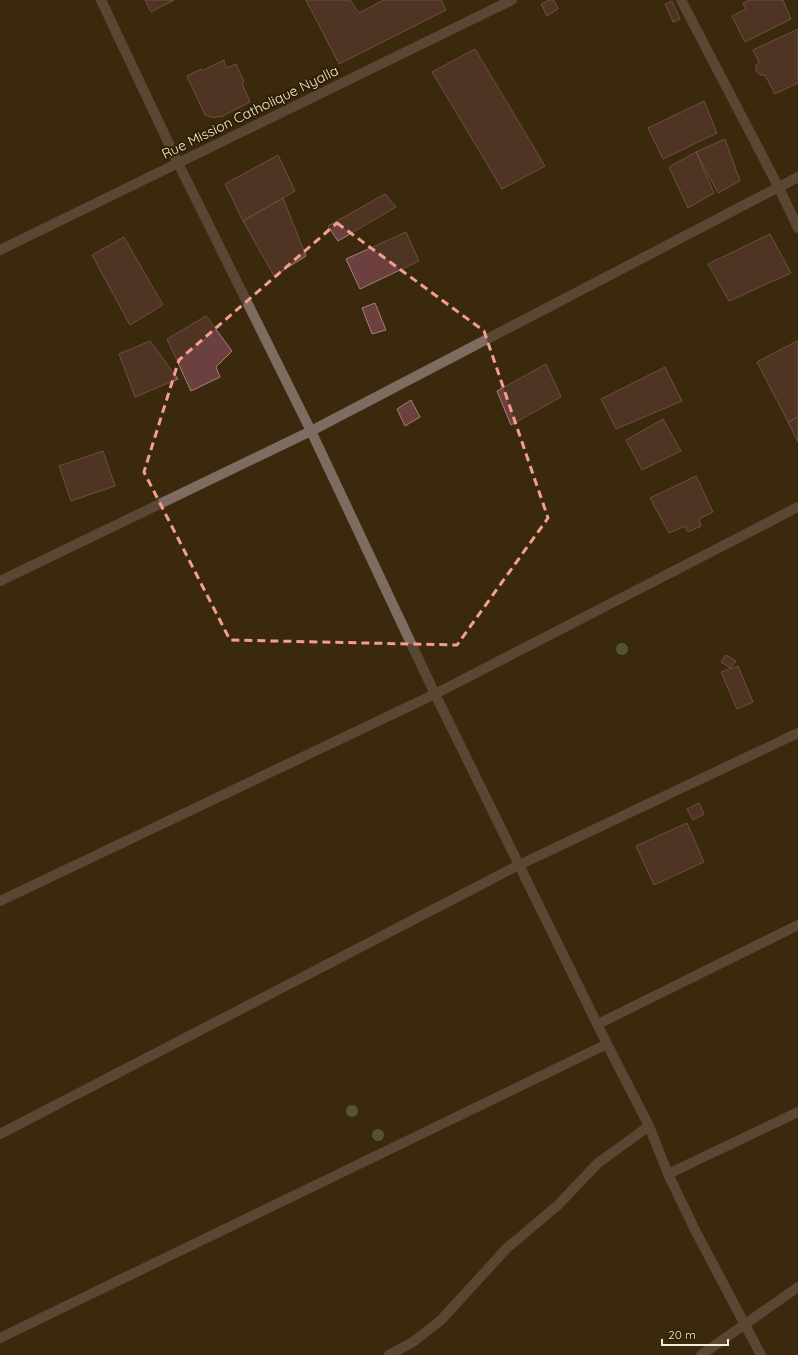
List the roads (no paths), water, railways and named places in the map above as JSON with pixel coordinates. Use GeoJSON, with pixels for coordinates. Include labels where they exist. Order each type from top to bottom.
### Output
{"type":"FeatureCollection","features":[{"type":"Feature","properties":{"kind":"street"},"geometry":{"type":"LineString","coordinates":[[101,0],[178,163],[311,431],[435,694],[607,1044],[649,1126],[668,1174],[696,1232],[760,1355]]}},
{"type":"Feature","properties":{"kind":"street","name":"Rue Mission Catholique Nyalla"},"geometry":{"type":"LineString","coordinates":[[0,250],[512,0]]}},
{"type":"Feature","properties":{"kind":"street"},"geometry":{"type":"LineString","coordinates":[[681,0],[778,186],[798,228]]}},
{"type":"Feature","properties":{"kind":"street"},"geometry":{"type":"LineString","coordinates":[[0,581],[311,431],[778,186],[798,177]]}},
{"type":"Feature","properties":{"kind":"street"},"geometry":{"type":"LineString","coordinates":[[0,901],[435,694],[798,507]]}},
{"type":"Feature","properties":{"kind":"street"},"geometry":{"type":"LineString","coordinates":[[0,1134],[519,865],[798,733]]}},
{"type":"Feature","properties":{"kind":"street"},"geometry":{"type":"LineString","coordinates":[[598,1024],[798,925]]}},
{"type":"Feature","properties":{"kind":"street"},"geometry":{"type":"LineString","coordinates":[[0,1338],[607,1044]]}},
{"type":"Feature","properties":{"kind":"street"},"geometry":{"type":"LineString","coordinates":[[668,1174],[798,1112]]}},
{"type":"Feature","properties":{"kind":"street"},"geometry":{"type":"LineString","coordinates":[[389,1355],[413,1342],[441,1320],[506,1249],[558,1205],[598,1163],[649,1126]]}},
{"type":"Feature","properties":{"kind":"street"},"geometry":{"type":"LineString","coordinates":[[701,1355],[798,1287]]}}]}
